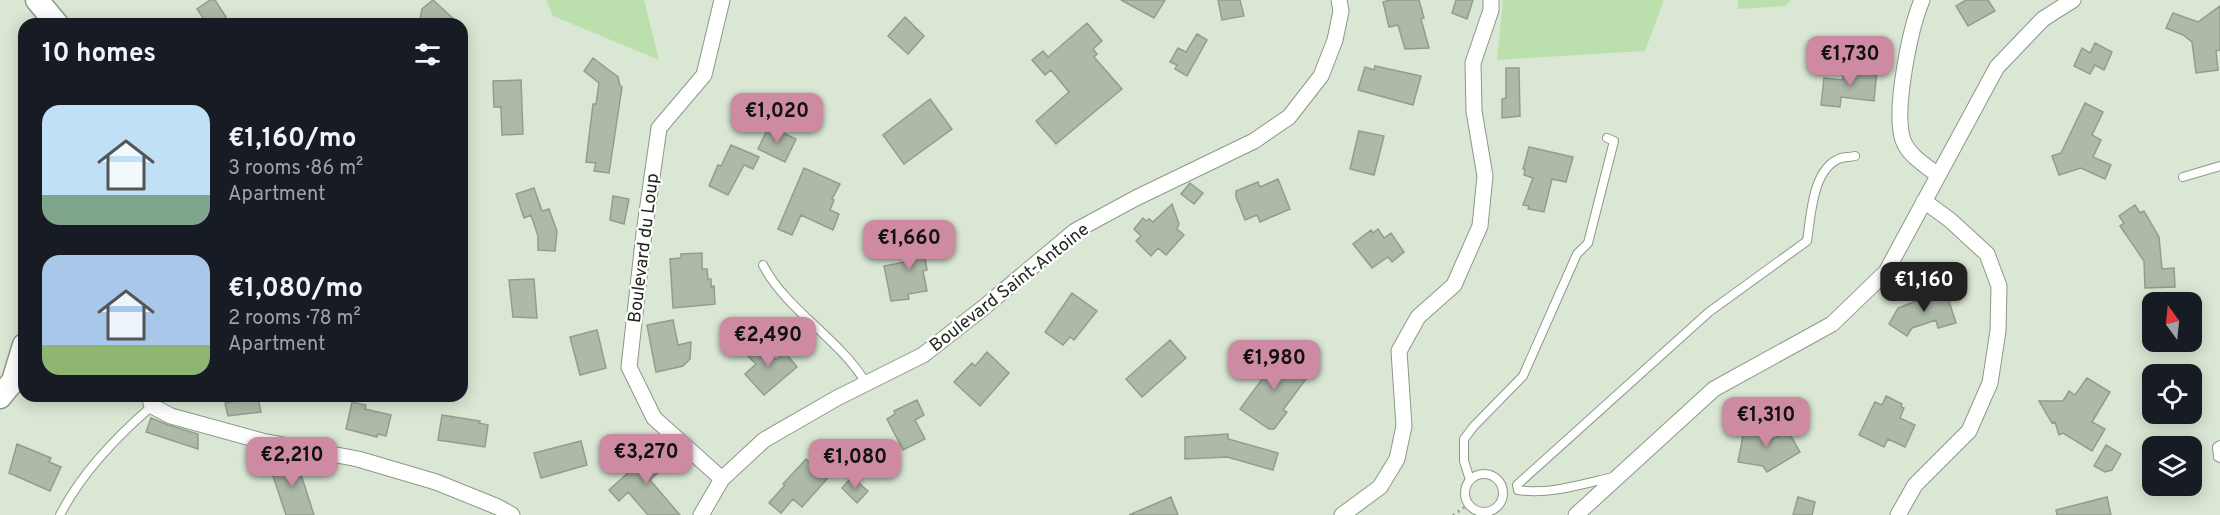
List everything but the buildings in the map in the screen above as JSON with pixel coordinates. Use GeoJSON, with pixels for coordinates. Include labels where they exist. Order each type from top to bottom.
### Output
{"type":"FeatureCollection","features":[{"type":"Feature","properties":{"kind":"main road"},"geometry":{"type":"LineString","coordinates":[[37,0],[52,18]]}},
{"type":"Feature","properties":{"kind":"main road"},"geometry":{"type":"LineString","coordinates":[[4,384],[18,358]]}},
{"type":"Feature","properties":{"kind":"street","name":"Boulevard du Loup"},"geometry":{"type":"LineString","coordinates":[[722,0],[704,75],[659,128],[629,366],[654,418],[722,479]]}},
{"type":"Feature","properties":{"kind":"street","name":"Boulevard Saint-Antoine"},"geometry":{"type":"LineString","coordinates":[[701,515],[722,479],[764,440],[923,354],[983,309],[1076,231],[1136,198],[1254,141],[1289,117],[1321,76],[1335,40],[1341,11],[1339,0]]}},
{"type":"Feature","properties":{"kind":"street"},"geometry":{"type":"LineString","coordinates":[[1342,515],[1380,487],[1397,459],[1404,426],[1399,351],[1418,317],[1454,285],[1480,226],[1485,176],[1474,111],[1473,63],[1491,10],[1491,0]]}},
{"type":"Feature","properties":{"kind":"street"},"geometry":{"type":"LineString","coordinates":[[1922,0],[1914,18],[1898,111],[1903,141],[1919,162],[1938,175]]}},
{"type":"Feature","properties":{"kind":"street"},"geometry":{"type":"LineString","coordinates":[[1576,515],[1714,389],[1832,324],[1886,272],[1997,67],[2043,19],[2073,0]]}},
{"type":"Feature","properties":{"kind":"street"},"geometry":{"type":"LineString","coordinates":[[1898,515],[1915,485],[1969,431],[1990,383],[1998,331],[1999,286],[1987,254],[1950,220],[1924,201]]}},
{"type":"Feature","properties":{"kind":"street"},"geometry":{"type":"LineString","coordinates":[[152,402],[171,416],[262,441],[358,459],[436,482],[512,515]]}},
{"type":"Feature","properties":{"kind":"lane"},"geometry":{"type":"LineString","coordinates":[[1470,480],[1482,474],[1495,477],[1503,488],[1502,501],[1492,511],[1479,512],[1468,505],[1465,492],[1470,480],[1464,461],[1464,439],[1523,376],[1577,254],[1588,243],[1614,141],[1607,138]]}},
{"type":"Feature","properties":{"kind":"lane"},"geometry":{"type":"LineString","coordinates":[[1518,490],[1517,485],[1709,312],[1807,242],[1815,186],[1840,158],[1855,156]]}},
{"type":"Feature","properties":{"kind":"lane"},"geometry":{"type":"LineString","coordinates":[[2182,177],[2220,166]]}},
{"type":"Feature","properties":{"kind":"lane"},"geometry":{"type":"LineString","coordinates":[[763,264],[773,284],[854,364],[866,383]]}},
{"type":"Feature","properties":{"kind":"lane"},"geometry":{"type":"LineString","coordinates":[[60,515],[96,460],[150,402]]}},
{"type":"Feature","properties":{"kind":"lane"},"geometry":{"type":"LineString","coordinates":[[2220,444],[2217,447],[2220,458]]}},
{"type":"Feature","properties":{"kind":"lane"},"geometry":{"type":"LineString","coordinates":[[1502,494],[1518,490],[1530,492],[1574,487],[1618,476]]}},
{"type":"Feature","properties":{"kind":"path"},"geometry":{"type":"LineString","coordinates":[[1453,515],[1468,505]]}},
{"type":"Feature","properties":{"kind":"green space"},"geometry":{"type":"Polygon","coordinates":[[[546,0],[644,0],[659,60],[553,16],[546,0]]]}},
{"type":"Feature","properties":{"kind":"green space"},"geometry":{"type":"Polygon","coordinates":[[[1503,0],[1664,0],[1645,51],[1497,60],[1503,0]]]}},
{"type":"Feature","properties":{"kind":"green space"},"geometry":{"type":"Polygon","coordinates":[[[1738,0],[1791,0],[1786,6],[1738,9],[1738,0]]]}}]}
